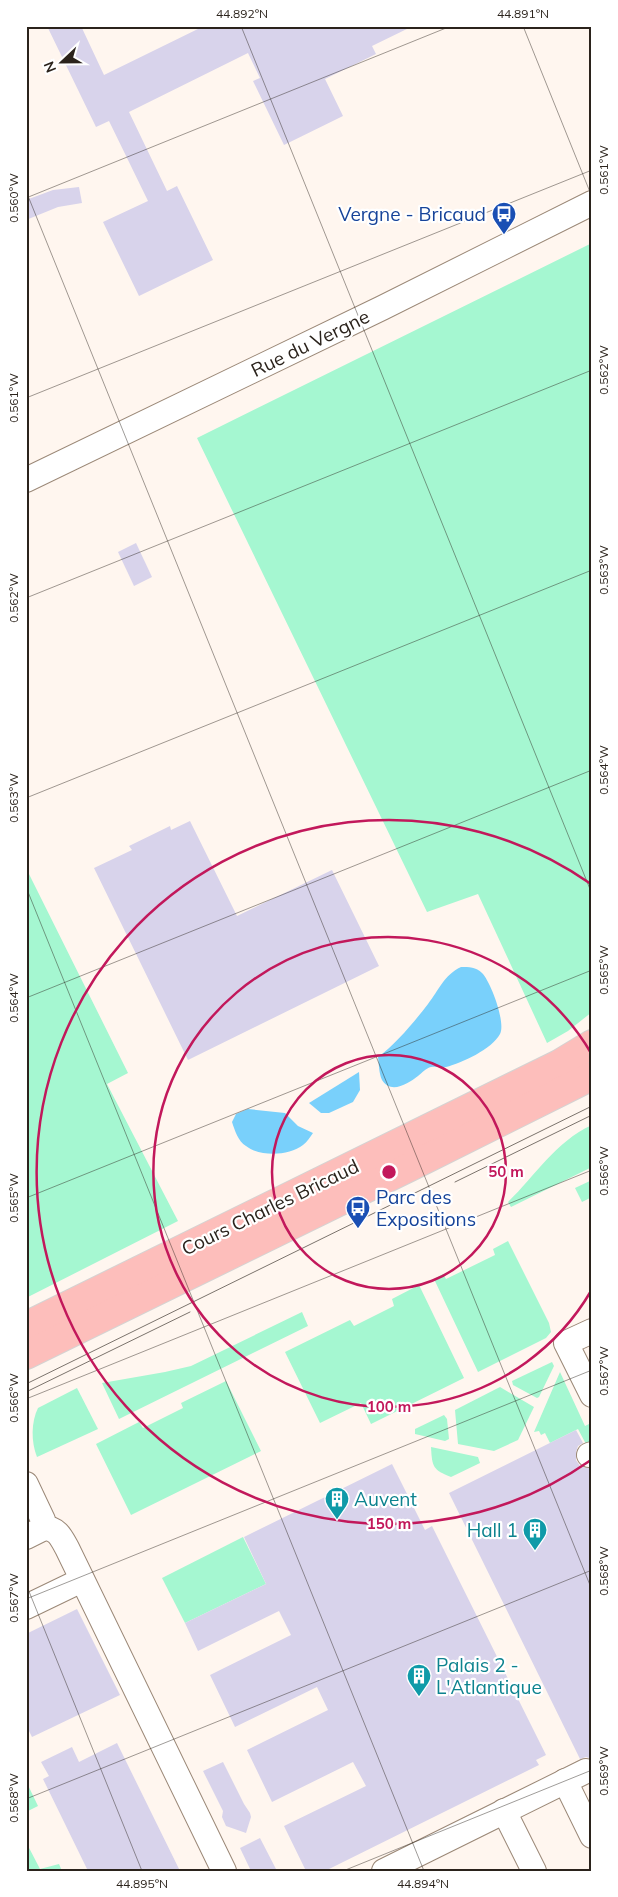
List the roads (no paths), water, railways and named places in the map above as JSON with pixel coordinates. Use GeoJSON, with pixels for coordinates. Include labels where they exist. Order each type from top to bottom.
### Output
{"type":"FeatureCollection","features":[{"type":"Feature","properties":{"kind":"main road","name":"Cours Charles Bricaud"},"geometry":{"type":"LineString","coordinates":[[26,1326],[559,1064],[592,1044]]}},
{"type":"Feature","properties":{"kind":"main road","name":"Cours Charles Bricaud"},"geometry":{"type":"LineString","coordinates":[[26,1355],[592,1076]]}},
{"type":"Feature","properties":{"kind":"street","name":"Rue du Vergne"},"geometry":{"type":"LineString","coordinates":[[26,480],[389,305],[592,203]]}},
{"type":"Feature","properties":{"kind":"street"},"geometry":{"type":"LineString","coordinates":[[592,1330],[566,1343],[592,1395]]}},
{"type":"Feature","properties":{"kind":"street"},"geometry":{"type":"LineString","coordinates":[[31,1507],[59,1534],[224,1871]]}},
{"type":"Feature","properties":{"kind":"street"},"geometry":{"type":"LineString","coordinates":[[26,1607],[82,1580]]}},
{"type":"Feature","properties":{"kind":"street"},"geometry":{"type":"LineString","coordinates":[[384,1871],[586,1771]]}},
{"type":"Feature","properties":{"kind":"street"},"geometry":{"type":"LineString","coordinates":[[565,1781],[592,1836]]}},
{"type":"Feature","properties":{"kind":"street"},"geometry":{"type":"LineString","coordinates":[[504,1811],[534,1871]]}},
{"type":"Feature","properties":{"kind":"water"},"geometry":{"type":"Polygon","coordinates":[[[461,967],[470,967],[477,970],[486,978],[499,1012],[501,1021],[500,1034],[496,1040],[476,1055],[446,1067],[426,1069],[410,1082],[390,1087],[381,1078],[378,1057],[411,1025],[450,974],[461,967]]]}},
{"type":"Feature","properties":{"kind":"water"},"geometry":{"type":"Polygon","coordinates":[[[359,1072],[360,1090],[353,1102],[329,1113],[321,1113],[309,1103],[359,1072]]]}},
{"type":"Feature","properties":{"kind":"water"},"geometry":{"type":"Polygon","coordinates":[[[248,1109],[285,1113],[298,1126],[313,1133],[297,1149],[283,1153],[274,1154],[252,1150],[237,1136],[232,1122],[236,1114],[248,1109]]]}},
{"type":"Feature","properties":{"kind":"tram line"},"geometry":{"type":"LineString","coordinates":[[26,1384],[592,1106]]}},
{"type":"Feature","properties":{"kind":"tram line"},"geometry":{"type":"LineString","coordinates":[[455,1182],[592,1115]]}},
{"type":"Feature","properties":{"kind":"tram line"},"geometry":{"type":"LineString","coordinates":[[26,1392],[190,1312]]}},
{"type":"Feature","properties":{"kind":"place","name":"Vergne - Bricaud"},"geometry":{"type":"Point","coordinates":[504,235]}},
{"type":"Feature","properties":{"kind":"place","name":"Parc des Expositions"},"geometry":{"type":"Point","coordinates":[358,1229]}},
{"type":"Feature","properties":{"kind":"place","name":"Auvent"},"geometry":{"type":"Point","coordinates":[337,1520]}},
{"type":"Feature","properties":{"kind":"place","name":"Hall 1"},"geometry":{"type":"Point","coordinates":[535,1551]}},
{"type":"Feature","properties":{"kind":"place","name":"Palais 2 - L'Atlantique"},"geometry":{"type":"Point","coordinates":[419,1697]}}]}
